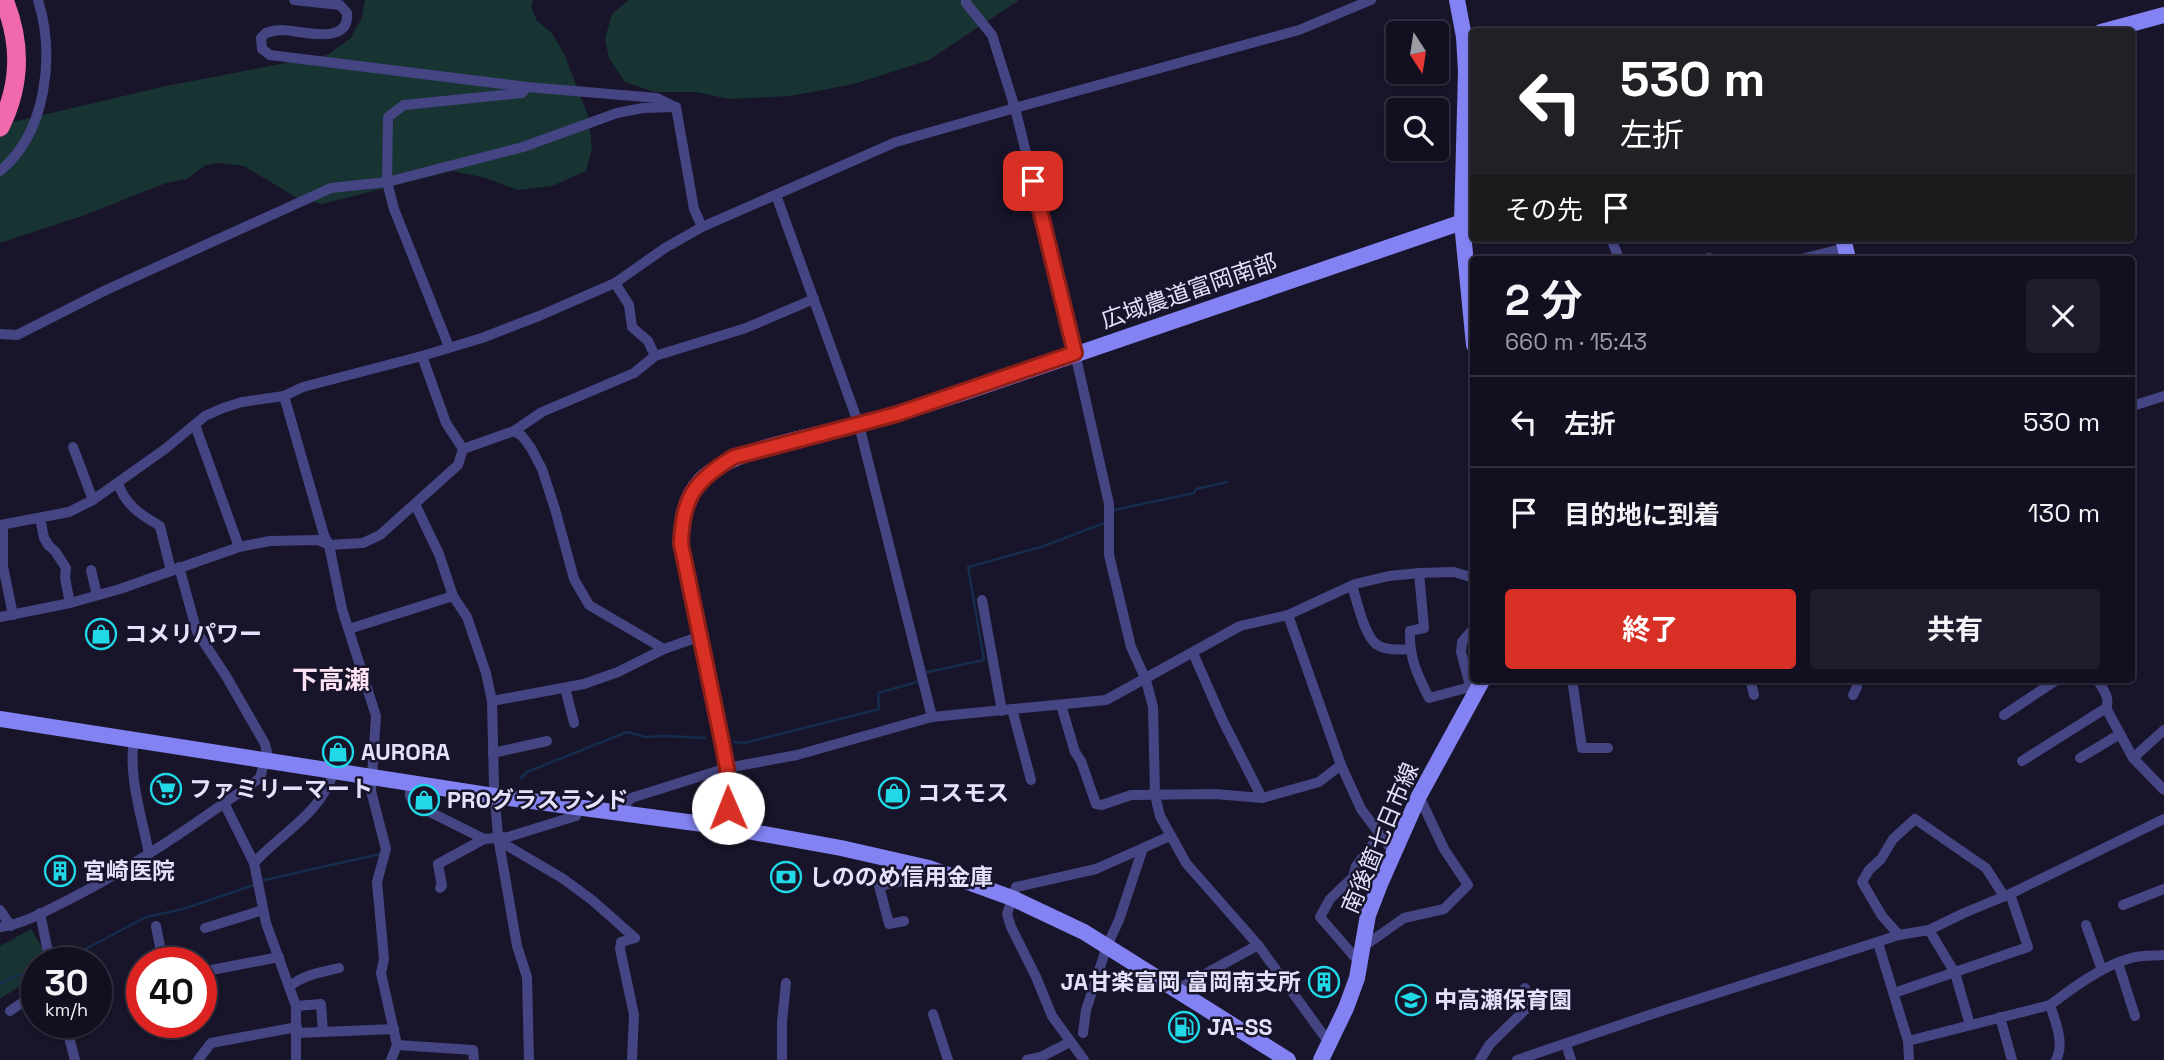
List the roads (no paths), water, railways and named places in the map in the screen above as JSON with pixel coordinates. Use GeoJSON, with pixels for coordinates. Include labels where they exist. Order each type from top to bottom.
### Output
{"type":"FeatureCollection","features":[{"type":"Feature","properties":{"kind":"highway"},"geometry":{"type":"LineString","coordinates":[[0,127],[13,97],[18,63],[14,29],[4,0]]}},
{"type":"Feature","properties":{"kind":"highway"},"geometry":{"type":"LineString","coordinates":[[0,25],[6,61],[0,96]]}},
{"type":"Feature","properties":{"kind":"street"},"geometry":{"type":"LineString","coordinates":[[0,171],[20,150],[30,133],[41,95],[46,32],[38,0]]}},
{"type":"Feature","properties":{"kind":"street"},"geometry":{"type":"LineString","coordinates":[[294,0],[340,5],[347,13],[345,26],[340,32],[325,34],[283,30],[266,33],[261,38],[262,49],[271,55],[527,87],[657,98],[676,107]]}},
{"type":"Feature","properties":{"kind":"street"},"geometry":{"type":"LineString","coordinates":[[966,0],[992,35],[1015,108],[1075,353],[1109,504],[1109,555],[1131,647],[1146,680],[1153,707],[1155,795],[1160,816],[1186,863],[1258,945],[1331,1044]]}},
{"type":"Feature","properties":{"kind":"street"},"geometry":{"type":"LineString","coordinates":[[13,615],[3,566],[1,525],[69,512],[93,500],[205,416],[233,405],[284,396],[303,387],[422,356],[482,338],[539,316],[615,283],[665,248],[702,227],[896,142],[1299,30],[1371,0]]}},
{"type":"Feature","properties":{"kind":"street"},"geometry":{"type":"LineString","coordinates":[[1457,0],[1464,37],[1466,71],[1470,262]]}},
{"type":"Feature","properties":{"kind":"street"},"geometry":{"type":"LineString","coordinates":[[2116,28],[2164,15]]}},
{"type":"Feature","properties":{"kind":"street"},"geometry":{"type":"LineString","coordinates":[[449,347],[394,209],[387,182],[388,117],[404,106],[439,100],[522,93],[527,87]]}},
{"type":"Feature","properties":{"kind":"street"},"geometry":{"type":"LineString","coordinates":[[0,334],[17,335],[106,290],[331,188],[387,182],[523,147],[617,113],[643,107],[676,107]]}},
{"type":"Feature","properties":{"kind":"street"},"geometry":{"type":"LineString","coordinates":[[676,107],[694,209],[702,227]]}},
{"type":"Feature","properties":{"kind":"street"},"geometry":{"type":"LineString","coordinates":[[776,195],[859,425],[932,717]]}},
{"type":"Feature","properties":{"kind":"street","name":"広域農道富岡南部"},"geometry":{"type":"LineString","coordinates":[[725,827],[728,808],[727,768],[681,544],[682,518],[692,492],[713,470],[734,457],[859,425],[963,393],[1468,220]]}},
{"type":"Feature","properties":{"kind":"street"},"geometry":{"type":"LineString","coordinates":[[1813,256],[1845,248]]}},
{"type":"Feature","properties":{"kind":"street"},"geometry":{"type":"LineString","coordinates":[[615,283],[629,305],[632,327],[648,341],[655,356]]}},
{"type":"Feature","properties":{"kind":"street"},"geometry":{"type":"LineString","coordinates":[[463,449],[514,431],[542,412],[634,373],[655,356],[746,328],[814,299]]}},
{"type":"Feature","properties":{"kind":"street"},"geometry":{"type":"LineString","coordinates":[[422,356],[446,423],[463,449]]}},
{"type":"Feature","properties":{"kind":"street"},"geometry":{"type":"LineString","coordinates":[[284,396],[329,545],[342,609],[376,716],[371,790],[386,849],[376,881],[384,959],[381,973],[397,1045],[391,1060]]}},
{"type":"Feature","properties":{"kind":"street"},"geometry":{"type":"LineString","coordinates":[[2135,405],[2164,396]]}},
{"type":"Feature","properties":{"kind":"street"},"geometry":{"type":"LineString","coordinates":[[195,425],[239,547]]}},
{"type":"Feature","properties":{"kind":"street"},"geometry":{"type":"LineString","coordinates":[[514,431],[526,442],[542,469],[574,579],[589,605],[663,649]]}},
{"type":"Feature","properties":{"kind":"street"},"geometry":{"type":"LineString","coordinates":[[73,446],[93,500]]}},
{"type":"Feature","properties":{"kind":"street"},"geometry":{"type":"LineString","coordinates":[[0,617],[70,603],[239,547],[270,541],[318,540],[329,545],[363,542],[380,535],[458,465],[463,449]]}},
{"type":"Feature","properties":{"kind":"street"},"geometry":{"type":"LineString","coordinates":[[0,910],[6,926],[40,914],[92,888],[149,854],[260,778],[265,761],[267,752],[258,729],[197,632],[160,526],[134,510],[120,491],[118,483]]}},
{"type":"Feature","properties":{"kind":"street"},"geometry":{"type":"LineString","coordinates":[[415,504],[439,554],[453,596],[467,617],[486,673],[492,701],[494,796],[498,839],[517,946],[527,977],[529,1060]]}},
{"type":"Feature","properties":{"kind":"street"},"geometry":{"type":"LineString","coordinates":[[40,518],[44,538],[66,568],[65,578],[70,603]]}},
{"type":"Feature","properties":{"kind":"street"},"geometry":{"type":"LineString","coordinates":[[91,570],[97,595]]}},
{"type":"Feature","properties":{"kind":"street"},"geometry":{"type":"LineString","coordinates":[[625,806],[631,798],[727,768],[797,755],[932,717],[1106,700],[1240,626],[1288,615],[1352,586],[1389,576],[1419,573],[1454,572],[1470,577]]}},
{"type":"Feature","properties":{"kind":"street"},"geometry":{"type":"LineString","coordinates":[[1419,573],[1424,628],[1410,631],[1409,649],[1417,674],[1429,698],[1475,687]]}},
{"type":"Feature","properties":{"kind":"street"},"geometry":{"type":"LineString","coordinates":[[1352,586],[1372,640],[1378,646],[1409,649]]}},
{"type":"Feature","properties":{"kind":"street"},"geometry":{"type":"LineString","coordinates":[[349,628],[453,596]]}},
{"type":"Feature","properties":{"kind":"street"},"geometry":{"type":"LineString","coordinates":[[982,600],[1007,710],[1031,780]]}},
{"type":"Feature","properties":{"kind":"street"},"geometry":{"type":"LineString","coordinates":[[1288,615],[1341,765],[1361,809],[1394,853]]}},
{"type":"Feature","properties":{"kind":"street"},"geometry":{"type":"LineString","coordinates":[[1470,633],[1462,642],[1461,652],[1470,674]]}},
{"type":"Feature","properties":{"kind":"street"},"geometry":{"type":"LineString","coordinates":[[492,701],[565,688],[618,672],[663,649],[701,636]]}},
{"type":"Feature","properties":{"kind":"street"},"geometry":{"type":"LineString","coordinates":[[1193,653],[1222,719],[1262,798]]}},
{"type":"Feature","properties":{"kind":"street"},"geometry":{"type":"LineString","coordinates":[[1573,683],[1582,748],[1608,748]]}},
{"type":"Feature","properties":{"kind":"street"},"geometry":{"type":"LineString","coordinates":[[1751,683],[1754,695]]}},
{"type":"Feature","properties":{"kind":"street"},"geometry":{"type":"LineString","coordinates":[[1853,695],[1856,683]]}},
{"type":"Feature","properties":{"kind":"street"},"geometry":{"type":"LineString","coordinates":[[2004,715],[2052,683]]}},
{"type":"Feature","properties":{"kind":"street"},"geometry":{"type":"LineString","coordinates":[[2022,761],[2106,708],[2108,698],[2099,683]]}},
{"type":"Feature","properties":{"kind":"street","name":"南後箇七日市線"},"geometry":{"type":"LineString","coordinates":[[1321,1060],[1346,1008],[1368,915],[1419,796],[1475,687]]}},
{"type":"Feature","properties":{"kind":"street"},"geometry":{"type":"LineString","coordinates":[[565,688],[574,723]]}},
{"type":"Feature","properties":{"kind":"street"},"geometry":{"type":"LineString","coordinates":[[1061,705],[1075,752],[1082,761],[1096,804],[1102,806],[1132,795],[1215,794],[1262,798],[1320,782],[1341,765]]}},
{"type":"Feature","properties":{"kind":"street"},"geometry":{"type":"LineString","coordinates":[[2106,708],[2133,758],[2164,790]]}},
{"type":"Feature","properties":{"kind":"street"},"geometry":{"type":"LineString","coordinates":[[0,719],[494,796],[725,827],[915,864],[1012,898],[1084,932],[1288,1060]]}},
{"type":"Feature","properties":{"kind":"street"},"geometry":{"type":"LineString","coordinates":[[2133,758],[2164,730]]}},
{"type":"Feature","properties":{"kind":"street"},"geometry":{"type":"LineString","coordinates":[[2080,758],[2120,734]]}},
{"type":"Feature","properties":{"kind":"street"},"geometry":{"type":"LineString","coordinates":[[134,740],[131,757],[149,854]]}},
{"type":"Feature","properties":{"kind":"street"},"geometry":{"type":"LineString","coordinates":[[493,753],[547,741]]}},
{"type":"Feature","properties":{"kind":"street"},"geometry":{"type":"LineString","coordinates":[[254,863],[298,825],[318,802],[327,791],[334,771]]}},
{"type":"Feature","properties":{"kind":"street"},"geometry":{"type":"LineString","coordinates":[[410,783],[410,796],[414,804],[484,839],[508,837],[576,816]]}},
{"type":"Feature","properties":{"kind":"street"},"geometry":{"type":"LineString","coordinates":[[1363,944],[1404,918],[1444,909],[1468,885],[1444,849],[1419,796]]}},
{"type":"Feature","properties":{"kind":"street"},"geometry":{"type":"LineString","coordinates":[[225,803],[254,863],[265,923],[296,1006],[296,1060]]}},
{"type":"Feature","properties":{"kind":"street"},"geometry":{"type":"LineString","coordinates":[[1894,993],[2028,947],[2007,895],[1986,868],[1915,819],[1893,839],[1862,882],[1882,916],[1899,935]]}},
{"type":"Feature","properties":{"kind":"street"},"geometry":{"type":"LineString","coordinates":[[1517,1060],[1899,935],[1929,930],[2164,819]]}},
{"type":"Feature","properties":{"kind":"street"},"geometry":{"type":"LineString","coordinates":[[1359,962],[1320,916],[1330,899],[1353,877],[1356,866],[1380,835]]}},
{"type":"Feature","properties":{"kind":"street"},"geometry":{"type":"LineString","coordinates":[[1084,1060],[1052,1016],[1011,927],[1007,914],[1016,887],[1096,869],[1170,836]]}},
{"type":"Feature","properties":{"kind":"street"},"geometry":{"type":"LineString","coordinates":[[440,888],[442,886],[438,864],[484,839]]}},
{"type":"Feature","properties":{"kind":"street"},"geometry":{"type":"LineString","coordinates":[[498,839],[562,878],[635,938],[621,942],[620,949],[634,1015],[632,1060]]}},
{"type":"Feature","properties":{"kind":"street"},"geometry":{"type":"LineString","coordinates":[[1083,1033],[1086,1010],[1143,848]]}},
{"type":"Feature","properties":{"kind":"street"},"geometry":{"type":"LineString","coordinates":[[904,921],[889,925],[879,887],[907,880],[915,864]]}},
{"type":"Feature","properties":{"kind":"street"},"geometry":{"type":"LineString","coordinates":[[2123,905],[2164,889]]}},
{"type":"Feature","properties":{"kind":"street"},"geometry":{"type":"LineString","coordinates":[[205,928],[263,910]]}},
{"type":"Feature","properties":{"kind":"street"},"geometry":{"type":"LineString","coordinates":[[40,914],[47,947]]}},
{"type":"Feature","properties":{"kind":"street"},"geometry":{"type":"LineString","coordinates":[[2086,925],[2102,971]]}},
{"type":"Feature","properties":{"kind":"street"},"geometry":{"type":"LineString","coordinates":[[156,926],[160,947]]}},
{"type":"Feature","properties":{"kind":"street"},"geometry":{"type":"LineString","coordinates":[[1929,930],[1955,973],[1970,1025]]}},
{"type":"Feature","properties":{"kind":"street"},"geometry":{"type":"LineString","coordinates":[[1878,943],[1908,1041],[1909,1060]]}},
{"type":"Feature","properties":{"kind":"street"},"geometry":{"type":"LineString","coordinates":[[1176,990],[1258,945]]}},
{"type":"Feature","properties":{"kind":"street"},"geometry":{"type":"LineString","coordinates":[[1908,1041],[2050,1004],[2118,963],[2133,957],[2164,955]]}},
{"type":"Feature","properties":{"kind":"street"},"geometry":{"type":"LineString","coordinates":[[217,969],[279,957]]}},
{"type":"Feature","properties":{"kind":"street"},"geometry":{"type":"LineString","coordinates":[[2118,963],[2135,1016]]}},
{"type":"Feature","properties":{"kind":"street"},"geometry":{"type":"LineString","coordinates":[[289,987],[312,975],[339,968]]}},
{"type":"Feature","properties":{"kind":"street"},"geometry":{"type":"LineString","coordinates":[[782,1060],[786,983]]}},
{"type":"Feature","properties":{"kind":"street"},"geometry":{"type":"LineString","coordinates":[[1480,1060],[1490,1044],[1528,1007],[1525,988]]}},
{"type":"Feature","properties":{"kind":"street"},"geometry":{"type":"LineString","coordinates":[[10,1011],[21,1003]]}},
{"type":"Feature","properties":{"kind":"street"},"geometry":{"type":"LineString","coordinates":[[296,1006],[321,1004],[323,1032]]}},
{"type":"Feature","properties":{"kind":"street"},"geometry":{"type":"LineString","coordinates":[[2050,1004],[2060,1041],[2056,1060]]}},
{"type":"Feature","properties":{"kind":"street"},"geometry":{"type":"LineString","coordinates":[[933,1014],[948,1060]]}},
{"type":"Feature","properties":{"kind":"street"},"geometry":{"type":"LineString","coordinates":[[2000,1017],[2012,1060]]}},
{"type":"Feature","properties":{"kind":"street"},"geometry":{"type":"LineString","coordinates":[[198,1060],[211,1043],[297,1030],[323,1032],[394,1029]]}},
{"type":"Feature","properties":{"kind":"street"},"geometry":{"type":"LineString","coordinates":[[69,1038],[75,1060]]}},
{"type":"Feature","properties":{"kind":"street"},"geometry":{"type":"LineString","coordinates":[[1027,1060],[1070,1042]]}},
{"type":"Feature","properties":{"kind":"street"},"geometry":{"type":"LineString","coordinates":[[1566,1044],[1571,1060]]}},
{"type":"Feature","properties":{"kind":"street"},"geometry":{"type":"LineString","coordinates":[[397,1045],[473,1050],[474,1060]]}},
{"type":"Feature","properties":{"kind":"waterway"},"geometry":{"type":"LineString","coordinates":[[1114,510],[1194,493],[1196,489],[1227,482]]}},
{"type":"Feature","properties":{"kind":"waterway"},"geometry":{"type":"LineString","coordinates":[[923,673],[984,660],[968,567],[1041,547],[1104,523]]}},
{"type":"Feature","properties":{"kind":"waterway"},"geometry":{"type":"LineString","coordinates":[[734,742],[744,743],[879,709],[878,693],[917,682]]}},
{"type":"Feature","properties":{"kind":"waterway"},"geometry":{"type":"LineString","coordinates":[[521,778],[527,772],[627,732],[645,737],[705,738]]}},
{"type":"Feature","properties":{"kind":"waterway"},"geometry":{"type":"LineString","coordinates":[[260,881],[380,854]]}},
{"type":"Feature","properties":{"kind":"waterway"},"geometry":{"type":"LineString","coordinates":[[89,947],[146,917],[183,909],[254,885]]}},
{"type":"Feature","properties":{"kind":"waterway"},"geometry":{"type":"LineString","coordinates":[[0,984],[21,975]]}},
{"type":"Feature","properties":{"kind":"place","name":"コメリパワー"},"geometry":{"type":"Point","coordinates":[101,634]}},
{"type":"Feature","properties":{"kind":"place","name":"AURORA"},"geometry":{"type":"Point","coordinates":[338,752]}},
{"type":"Feature","properties":{"kind":"place","name":"ファミリーマート"},"geometry":{"type":"Point","coordinates":[166,789]}},
{"type":"Feature","properties":{"kind":"place","name":"コスモス"},"geometry":{"type":"Point","coordinates":[894,793]}},
{"type":"Feature","properties":{"kind":"place","name":"PROグラスランド"},"geometry":{"type":"Point","coordinates":[424,800]}},
{"type":"Feature","properties":{"kind":"place","name":"宮崎医院"},"geometry":{"type":"Point","coordinates":[60,871]}},
{"type":"Feature","properties":{"kind":"place","name":"しののめ信用金庫"},"geometry":{"type":"Point","coordinates":[786,877]}},
{"type":"Feature","properties":{"kind":"place","name":"JA甘楽富岡 富岡南支所"},"geometry":{"type":"Point","coordinates":[1324,982]}},
{"type":"Feature","properties":{"kind":"place","name":"中高瀬保育園"},"geometry":{"type":"Point","coordinates":[1411,1000]}},
{"type":"Feature","properties":{"kind":"place","name":"JA-SS"},"geometry":{"type":"Point","coordinates":[1184,1027]}},
{"type":"Feature","properties":{"kind":"district","name":"下高瀬"},"geometry":{"type":"Point","coordinates":[331,680]}}]}
